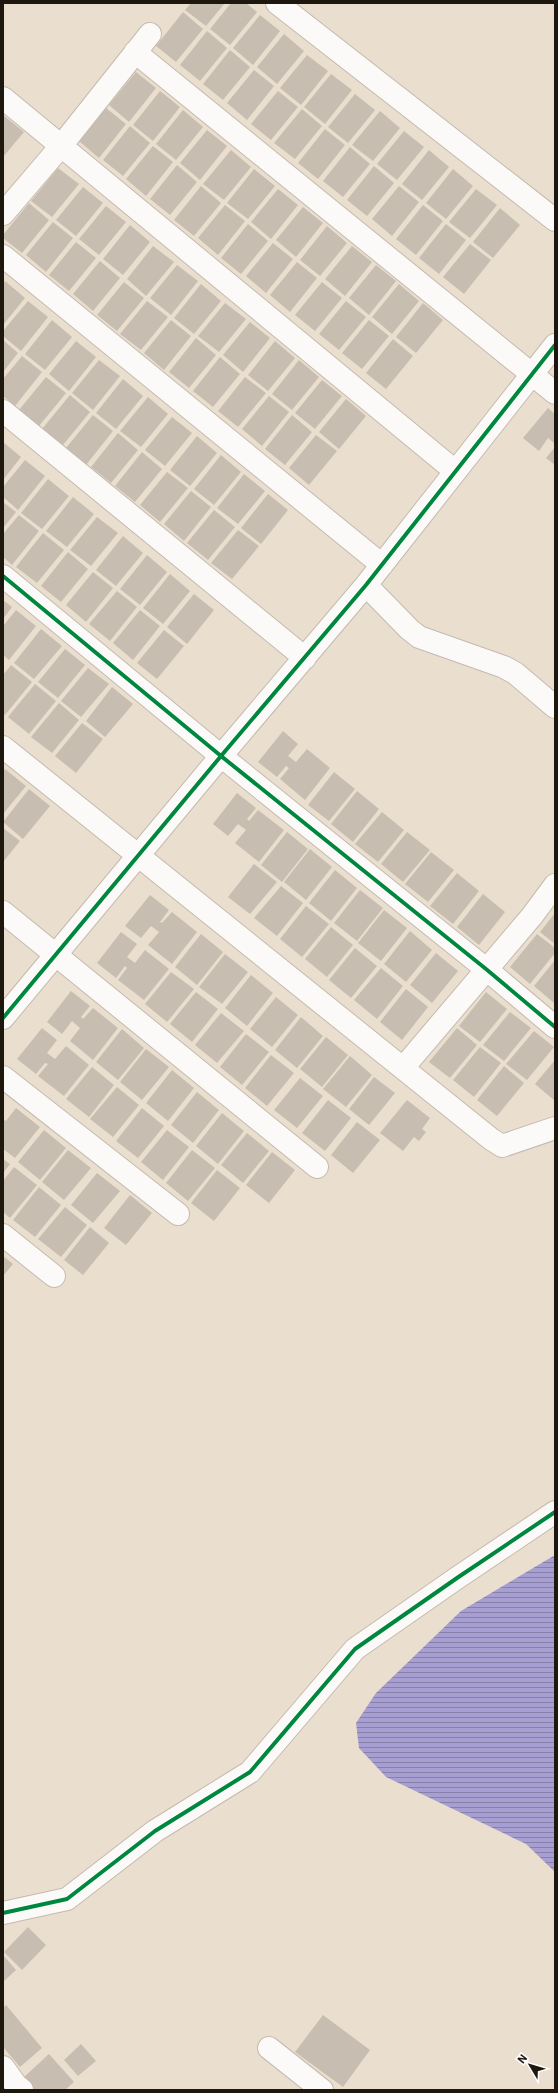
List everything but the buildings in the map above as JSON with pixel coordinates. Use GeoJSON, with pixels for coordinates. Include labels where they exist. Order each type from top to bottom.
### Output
{"type":"FeatureCollection","features":[{"type":"Feature","properties":{"kind":"street"},"geometry":{"type":"LineString","coordinates":[[277,3],[555,220]]}},
{"type":"Feature","properties":{"kind":"street"},"geometry":{"type":"LineString","coordinates":[[3,214],[61,146],[150,34]]}},
{"type":"Feature","properties":{"kind":"street"},"geometry":{"type":"LineString","coordinates":[[135,52],[555,393]]}},
{"type":"Feature","properties":{"kind":"street"},"geometry":{"type":"LineString","coordinates":[[3,98],[455,471]]}},
{"type":"Feature","properties":{"kind":"street"},"geometry":{"type":"LineString","coordinates":[[3,256],[382,565]]}},
{"type":"Feature","properties":{"kind":"street"},"geometry":{"type":"LineString","coordinates":[[3,1018],[55,954],[139,856],[220,756],[366,585],[555,345]]}},
{"type":"Feature","properties":{"kind":"street"},"geometry":{"type":"LineString","coordinates":[[3,411],[305,658]]}},
{"type":"Feature","properties":{"kind":"street"},"geometry":{"type":"LineString","coordinates":[[3,576],[220,756],[486,969],[555,1027]]}},
{"type":"Feature","properties":{"kind":"street"},"geometry":{"type":"LineString","coordinates":[[366,585],[409,629],[420,637],[504,667],[515,673],[555,707]]}},
{"type":"Feature","properties":{"kind":"street"},"geometry":{"type":"LineString","coordinates":[[3,747],[402,1068],[502,1146],[555,1128]]}},
{"type":"Feature","properties":{"kind":"street"},"geometry":{"type":"LineString","coordinates":[[402,1068],[532,916],[555,885]]}},
{"type":"Feature","properties":{"kind":"street"},"geometry":{"type":"LineString","coordinates":[[3,912],[317,1167]]}},
{"type":"Feature","properties":{"kind":"street"},"geometry":{"type":"LineString","coordinates":[[3,1077],[178,1214]]}},
{"type":"Feature","properties":{"kind":"street"},"geometry":{"type":"LineString","coordinates":[[3,1235],[54,1276]]}},
{"type":"Feature","properties":{"kind":"street"},"geometry":{"type":"LineString","coordinates":[[3,1913],[67,1899],[155,1831],[250,1772],[355,1649],[555,1512]]}},
{"type":"Feature","properties":{"kind":"street"},"geometry":{"type":"LineString","coordinates":[[269,2048],[322,2090]]}},
{"type":"Feature","properties":{"kind":"street"},"geometry":{"type":"LineString","coordinates":[[3,2067],[16,2085],[22,2090]]}},
{"type":"Feature","properties":{"kind":"shaded area"},"geometry":{"type":"Polygon","coordinates":[[[555,1555],[555,1872],[526,1844],[386,1777],[359,1748],[356,1723],[376,1693],[461,1611],[555,1555]]]}},
{"type":"Feature","properties":{"kind":"cycle path"},"geometry":{"type":"LineString","coordinates":[[3,1018],[221,756],[366,585],[555,345]]}},
{"type":"Feature","properties":{"kind":"cycle path"},"geometry":{"type":"LineString","coordinates":[[3,576],[221,756],[486,969],[555,1027]]}},
{"type":"Feature","properties":{"kind":"cycle path"},"geometry":{"type":"LineString","coordinates":[[3,1913],[67,1899],[155,1831],[250,1772],[355,1649],[555,1512]]}}]}
